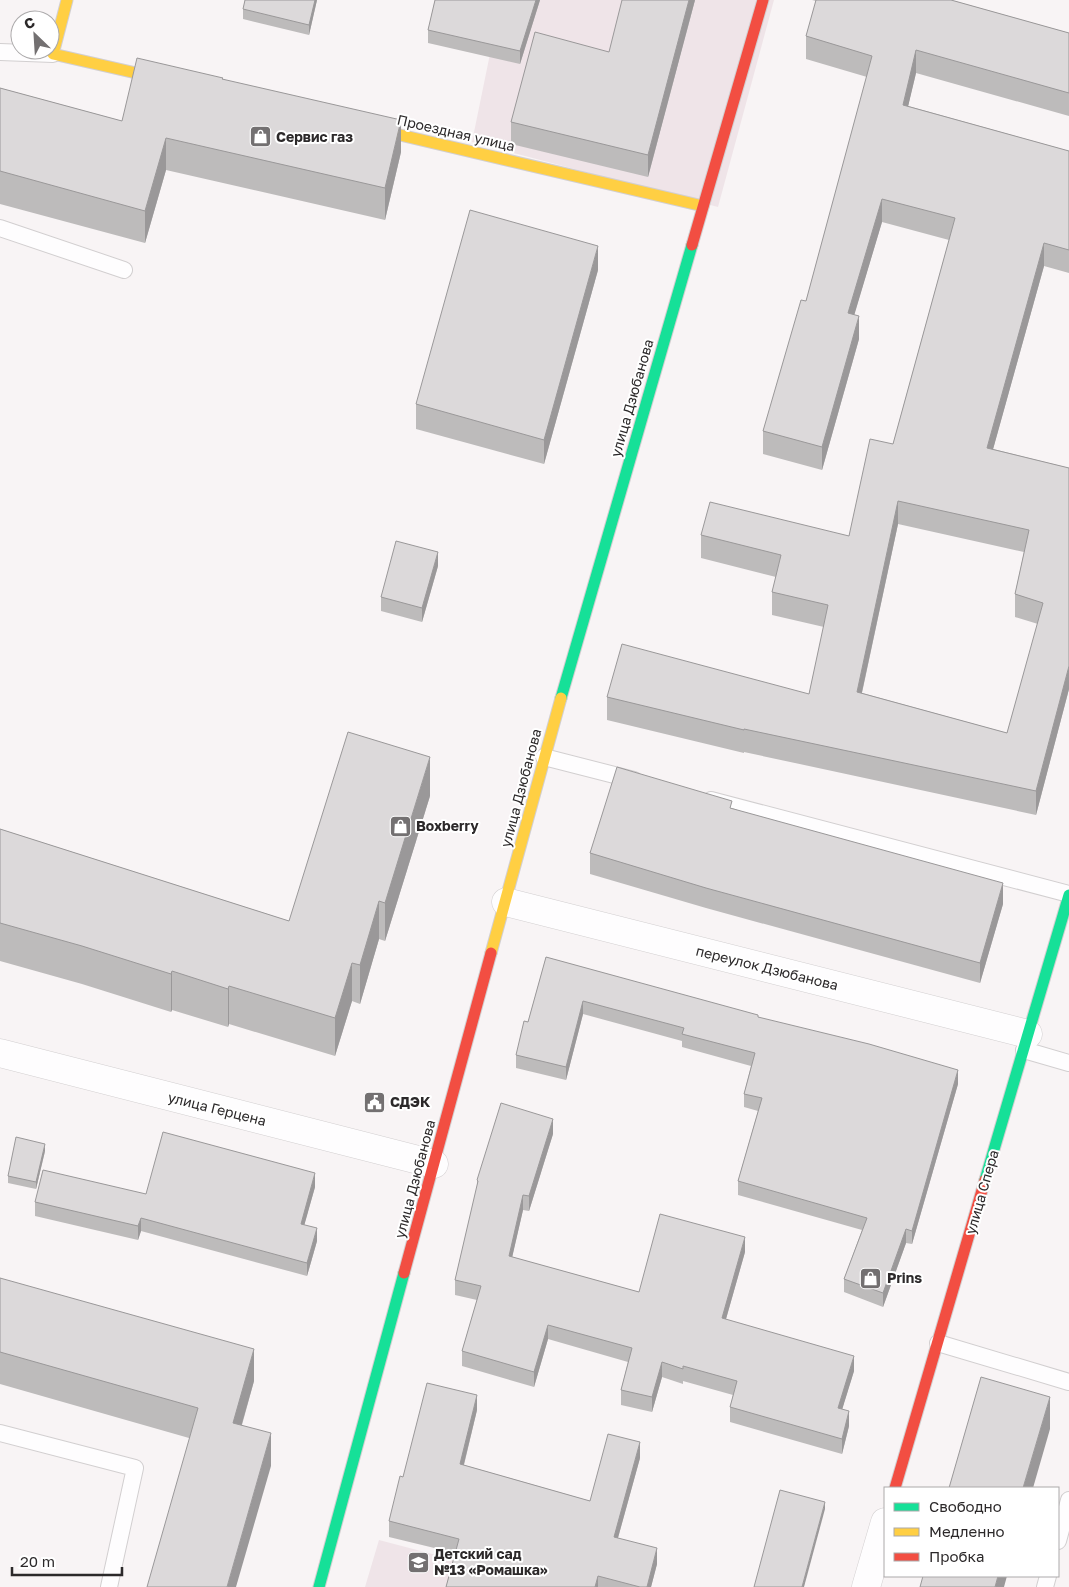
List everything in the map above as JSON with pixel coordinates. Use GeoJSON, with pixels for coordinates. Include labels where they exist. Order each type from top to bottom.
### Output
{"type":"FeatureCollection","features":[{"type":"Feature","properties":{"kind":"street"},"geometry":{"type":"LineString","coordinates":[[60,29],[68,0]]}},
{"type":"Feature","properties":{"kind":"street","name":"улица Дзюбанова"},"geometry":{"type":"LineString","coordinates":[[319,1587],[544,757],[763,0]]}},
{"type":"Feature","properties":{"kind":"street"},"geometry":{"type":"LineString","coordinates":[[60,56],[179,83]]}},
{"type":"Feature","properties":{"kind":"street","name":"Проездная улица"},"geometry":{"type":"LineString","coordinates":[[354,124],[703,206]]}},
{"type":"Feature","properties":{"kind":"street","name":"улица Спера"},"geometry":{"type":"LineString","coordinates":[[895,1487],[1069,894]]}},
{"type":"Feature","properties":{"kind":"street","name":"переулок Дзюбанова"},"geometry":{"type":"LineString","coordinates":[[506,902],[1026,1042]]}},
{"type":"Feature","properties":{"kind":"street","name":"улица Герцена"},"geometry":{"type":"LineString","coordinates":[[0,1053],[434,1164]]}},
{"type":"Feature","properties":{"kind":"street"},"geometry":{"type":"LineString","coordinates":[[866,1587],[884,1525]]}},
{"type":"Feature","properties":{"kind":"lane"},"geometry":{"type":"LineString","coordinates":[[0,228],[124,270]]}},
{"type":"Feature","properties":{"kind":"lane"},"geometry":{"type":"LineString","coordinates":[[544,757],[649,784]]}},
{"type":"Feature","properties":{"kind":"lane"},"geometry":{"type":"LineString","coordinates":[[697,796],[1069,894]]}},
{"type":"Feature","properties":{"kind":"lane"},"geometry":{"type":"LineString","coordinates":[[1026,1042],[1069,1063]]}},
{"type":"Feature","properties":{"kind":"lane"},"geometry":{"type":"LineString","coordinates":[[938,1343],[1069,1382]]}},
{"type":"Feature","properties":{"kind":"lane"},"geometry":{"type":"LineString","coordinates":[[0,1433],[135,1468],[108,1587]]}},
{"type":"Feature","properties":{"kind":"lane"},"geometry":{"type":"LineString","coordinates":[[1059,1537],[1069,1500]]}},
{"type":"Feature","properties":{"kind":"shaded area"},"geometry":{"type":"Polygon","coordinates":[[[501,0],[774,0],[718,207],[472,142],[501,0]]]}},
{"type":"Feature","properties":{"kind":"shaded area","name":"Детский сад №13 «Ромашка»"},"geometry":{"type":"Polygon","coordinates":[[[379,1540],[550,1585],[550,1587],[365,1587],[379,1540]]]}},
{"type":"Feature","properties":{"kind":"building"},"geometry":{"type":"Polygon","coordinates":[[[245,0],[315,0],[309,25],[243,9],[245,0]]]}},
{"type":"Feature","properties":{"kind":"building"},"geometry":{"type":"Polygon","coordinates":[[[435,0],[536,0],[520,51],[428,30],[435,0]]]}},
{"type":"Feature","properties":{"kind":"building"},"geometry":{"type":"Polygon","coordinates":[[[622,0],[689,0],[648,155],[511,122],[535,32],[609,52],[622,0]]]}},
{"type":"Feature","properties":{"kind":"building"},"geometry":{"type":"Polygon","coordinates":[[[816,0],[951,0],[1069,33],[1069,93],[916,50],[903,105],[1069,151],[1069,250],[1044,243],[987,448],[1069,468],[1069,666],[1036,791],[744,730],[607,697],[622,644],[809,694],[828,605],[772,592],[781,555],[701,535],[710,502],[849,536],[870,439],[893,444],[955,218],[882,199],[848,313],[859,316],[822,447],[763,431],[801,300],[806,301],[872,56],[806,36],[816,0]],[[898,501],[857,692],[1007,733],[1043,603],[1015,594],[1029,530],[898,501]]]}},
{"type":"Feature","properties":{"kind":"building"},"geometry":{"type":"Polygon","coordinates":[[[137,58],[401,120],[385,188],[166,138],[145,211],[0,171],[0,88],[122,121],[137,58]]]}},
{"type":"Feature","properties":{"kind":"building"},"geometry":{"type":"Polygon","coordinates":[[[470,210],[598,246],[544,440],[416,404],[470,210]]]}},
{"type":"Feature","properties":{"kind":"building"},"geometry":{"type":"Polygon","coordinates":[[[396,541],[438,552],[422,608],[381,597],[396,541]]]}},
{"type":"Feature","properties":{"kind":"building"},"geometry":{"type":"Polygon","coordinates":[[[348,732],[430,757],[385,903],[379,901],[360,965],[352,963],[335,1018],[229,986],[228,989],[172,971],[171,974],[0,923],[0,829],[289,921],[348,732]]]}},
{"type":"Feature","properties":{"kind":"building"},"geometry":{"type":"Polygon","coordinates":[[[617,767],[732,801],[730,808],[1003,883],[980,963],[706,888],[590,853],[617,767]]]}},
{"type":"Feature","properties":{"kind":"building"},"geometry":{"type":"Polygon","coordinates":[[[546,957],[758,1015],[758,1017],[869,1044],[958,1070],[912,1231],[906,1229],[883,1293],[844,1279],[867,1218],[738,1181],[762,1098],[744,1094],[755,1053],[682,1034],[684,1028],[583,1001],[566,1067],[516,1055],[524,1021],[528,1022],[546,957]]]}},
{"type":"Feature","properties":{"kind":"building"},"geometry":{"type":"Polygon","coordinates":[[[501,1103],[553,1119],[529,1196],[523,1195],[509,1256],[639,1292],[660,1214],[745,1237],[722,1318],[854,1356],[838,1408],[849,1411],[842,1439],[730,1407],[737,1381],[683,1366],[683,1369],[662,1362],[652,1397],[621,1390],[632,1348],[548,1325],[534,1372],[462,1351],[481,1286],[455,1280],[477,1180],[501,1103]]]}},
{"type":"Feature","properties":{"kind":"building"},"geometry":{"type":"Polygon","coordinates":[[[163,1132],[315,1173],[301,1224],[317,1228],[307,1263],[141,1218],[138,1226],[35,1202],[43,1170],[146,1194],[163,1132]]]}},
{"type":"Feature","properties":{"kind":"building"},"geometry":{"type":"Polygon","coordinates":[[[16,1137],[45,1144],[36,1182],[8,1176],[16,1137]]]}},
{"type":"Feature","properties":{"kind":"building"},"geometry":{"type":"Polygon","coordinates":[[[0,1278],[254,1349],[233,1423],[271,1433],[227,1587],[147,1587],[198,1408],[0,1352],[0,1278]]]}},
{"type":"Feature","properties":{"kind":"building"},"geometry":{"type":"Polygon","coordinates":[[[981,1377],[1050,1397],[1023,1487],[949,1487],[981,1377]]]}},
{"type":"Feature","properties":{"kind":"building"},"geometry":{"type":"Polygon","coordinates":[[[427,1383],[477,1395],[460,1464],[590,1501],[608,1434],[640,1442],[614,1537],[657,1548],[647,1587],[640,1587],[598,1576],[595,1587],[446,1587],[459,1539],[389,1521],[400,1476],[403,1477],[427,1383]]]}},
{"type":"Feature","properties":{"kind":"building"},"geometry":{"type":"Polygon","coordinates":[[[780,1490],[825,1502],[802,1587],[754,1587],[780,1490]]]}},
{"type":"Feature","properties":{"kind":"building"},"geometry":{"type":"Polygon","coordinates":[[[923,1577],[998,1577],[995,1587],[920,1587],[923,1577]]]}},
{"type":"Feature","properties":{"kind":"traffic: fast"},"geometry":{"type":"LineString","coordinates":[[561,698],[692,245]]}},
{"type":"Feature","properties":{"kind":"traffic: fast"},"geometry":{"type":"LineString","coordinates":[[985,1180],[1069,895]]}},
{"type":"Feature","properties":{"kind":"traffic: fast"},"geometry":{"type":"LineString","coordinates":[[319,1587],[404,1273]]}},
{"type":"Feature","properties":{"kind":"traffic: slow"},"geometry":{"type":"LineString","coordinates":[[67,0],[53,54],[171,81]]}},
{"type":"Feature","properties":{"kind":"traffic: slow"},"geometry":{"type":"LineString","coordinates":[[366,127],[703,206]]}},
{"type":"Feature","properties":{"kind":"traffic: slow"},"geometry":{"type":"LineString","coordinates":[[491,953],[561,698]]}},
{"type":"Feature","properties":{"kind":"traffic: jam"},"geometry":{"type":"LineString","coordinates":[[692,245],[763,0]]}},
{"type":"Feature","properties":{"kind":"traffic: jam"},"geometry":{"type":"LineString","coordinates":[[404,1273],[491,953]]}},
{"type":"Feature","properties":{"kind":"traffic: jam"},"geometry":{"type":"LineString","coordinates":[[895,1487],[985,1180]]}},
{"type":"Feature","properties":{"kind":"place","name":"Сервис газ"},"geometry":{"type":"Point","coordinates":[260,137]}},
{"type":"Feature","properties":{"kind":"place","name":"Boxberry"},"geometry":{"type":"Point","coordinates":[400,826]}},
{"type":"Feature","properties":{"kind":"place","name":"СДЭК"},"geometry":{"type":"Point","coordinates":[374,1102]}},
{"type":"Feature","properties":{"kind":"place","name":"Prins"},"geometry":{"type":"Point","coordinates":[871,1278]}},
{"type":"Feature","properties":{"kind":"place","name":"Детский сад №13 «Ромашка»"},"geometry":{"type":"Point","coordinates":[418,1562]}}]}
